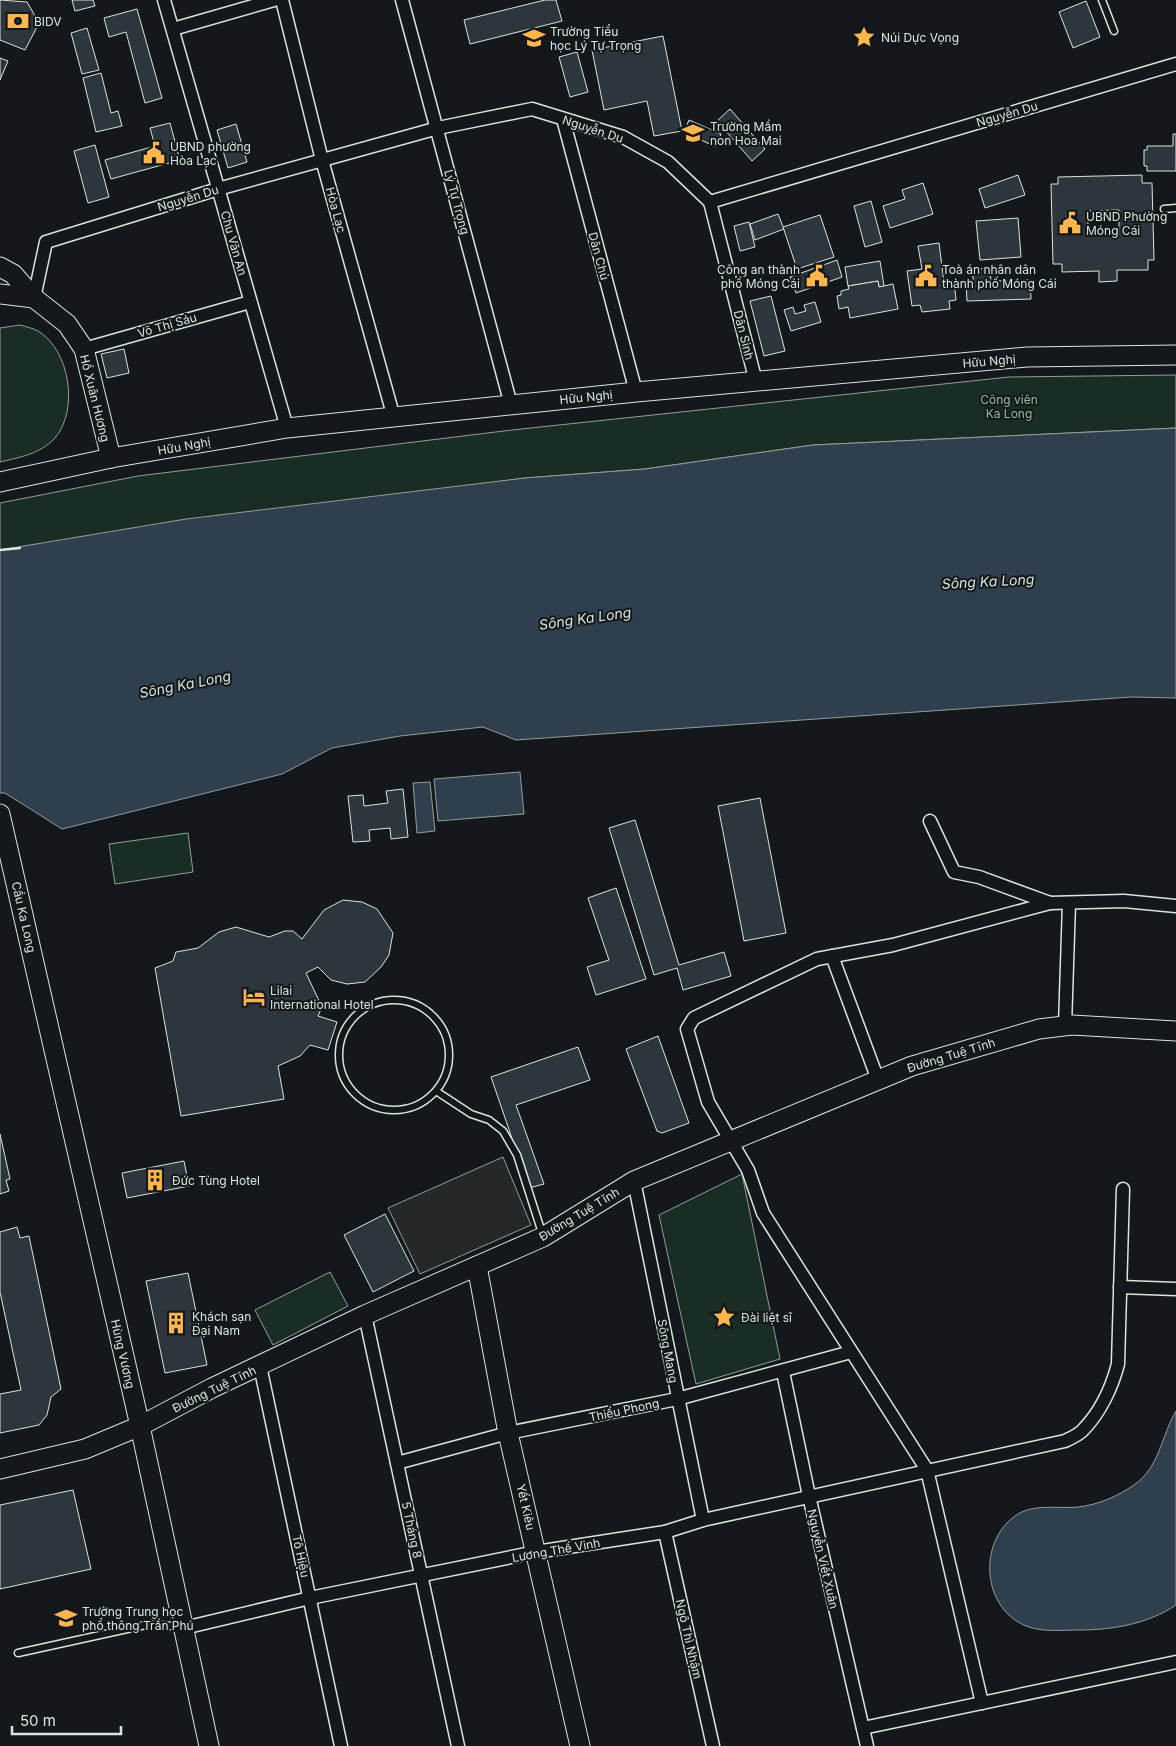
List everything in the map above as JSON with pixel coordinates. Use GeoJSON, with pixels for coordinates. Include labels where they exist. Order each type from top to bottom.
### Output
{"type":"FeatureCollection","features":[{"type":"Feature","properties":{"kind":"street","name":"Chu Văn An"},"geometry":{"type":"LineString","coordinates":[[164,0],[287,428]]}},
{"type":"Feature","properties":{"kind":"street"},"geometry":{"type":"LineString","coordinates":[[173,29],[274,0]]}},
{"type":"Feature","properties":{"kind":"street","name":"Hòa Lạc"},"geometry":{"type":"LineString","coordinates":[[282,0],[322,160],[394,418]]}},
{"type":"Feature","properties":{"kind":"street","name":"Lý Tự Trọng"},"geometry":{"type":"LineString","coordinates":[[402,0],[511,405]]}},
{"type":"Feature","properties":{"kind":"street","name":"Nguyễn Du"},"geometry":{"type":"LineString","coordinates":[[34,298],[46,242],[218,189],[438,128],[532,109],[623,137],[668,162],[710,202],[1176,64]]}},
{"type":"Feature","properties":{"kind":"street","name":"Dân Chủ"},"geometry":{"type":"LineString","coordinates":[[563,119],[636,392]]}},
{"type":"Feature","properties":{"kind":"street","name":"Dân Sinh"},"geometry":{"type":"LineString","coordinates":[[710,202],[756,382]]}},
{"type":"Feature","properties":{"kind":"street"},"geometry":{"type":"LineString","coordinates":[[0,267],[13,274],[34,298]]}},
{"type":"Feature","properties":{"kind":"street"},"geometry":{"type":"LineString","coordinates":[[0,294],[34,298]]}},
{"type":"Feature","properties":{"kind":"street","name":"Hồ Xuân Hương"},"geometry":{"type":"LineString","coordinates":[[34,298],[68,324],[84,349],[111,458]]}},
{"type":"Feature","properties":{"kind":"street","name":"Võ Thị Sáu"},"geometry":{"type":"LineString","coordinates":[[84,349],[250,302]]}},
{"type":"Feature","properties":{"kind":"street","name":"Hữu Nghị"},"geometry":{"type":"LineString","coordinates":[[0,482],[111,458],[287,428],[636,392],[1027,357],[1176,355]]}},
{"type":"Feature","properties":{"kind":"street","name":"Cầu Ka Long"},"geometry":{"type":"LineString","coordinates":[[0,814],[34,962]]}},
{"type":"Feature","properties":{"kind":"street"},"geometry":{"type":"LineString","coordinates":[[930,821],[954,872],[978,877],[1050,903]]}},
{"type":"Feature","properties":{"kind":"street"},"geometry":{"type":"LineString","coordinates":[[982,1703],[927,1470],[763,1213],[748,1170],[733,1141],[708,1102],[687,1029],[694,1018],[817,959],[893,945],[1050,903],[1124,901],[1176,906]]}},
{"type":"Feature","properties":{"kind":"street"},"geometry":{"type":"LineString","coordinates":[[1064,1026],[1069,903]]}},
{"type":"Feature","properties":{"kind":"street"},"geometry":{"type":"LineString","coordinates":[[832,956],[878,1080]]}},
{"type":"Feature","properties":{"kind":"street","name":"Hùng Vương"},"geometry":{"type":"LineString","coordinates":[[34,962],[140,1426],[209,1746]]}},
{"type":"Feature","properties":{"kind":"street","name":"Đường Tuệ Tĩnh"},"geometry":{"type":"LineString","coordinates":[[0,1469],[44,1460],[85,1448],[140,1426],[212,1388],[365,1314],[543,1237],[634,1181],[912,1066],[1030,1031],[1064,1026],[1176,1031]]}},
{"type":"Feature","properties":{"kind":"street","name":"Sông Mang"},"geometry":{"type":"LineString","coordinates":[[634,1181],[703,1520]]}},
{"type":"Feature","properties":{"kind":"street","name":"Lương Thế Vinh"},"geometry":{"type":"LineString","coordinates":[[184,1628],[310,1598],[536,1552],[665,1532],[703,1520],[1065,1441],[1082,1431],[1112,1388],[1118,1364],[1122,1189]]}},
{"type":"Feature","properties":{"kind":"street","name":"Yết Kiêu"},"geometry":{"type":"LineString","coordinates":[[477,1266],[508,1434],[580,1746]]}},
{"type":"Feature","properties":{"kind":"street"},"geometry":{"type":"LineString","coordinates":[[1120,1287],[1176,1289]]}},
{"type":"Feature","properties":{"kind":"street","name":"5 Tháng 8"},"geometry":{"type":"LineString","coordinates":[[365,1314],[458,1746]]}},
{"type":"Feature","properties":{"kind":"street","name":"Thiếu Phong"},"geometry":{"type":"LineString","coordinates":[[397,1463],[508,1434],[677,1399],[783,1372],[851,1352]]}},
{"type":"Feature","properties":{"kind":"street","name":"Tô Hiệu"},"geometry":{"type":"LineString","coordinates":[[260,1366],[341,1746]]}},
{"type":"Feature","properties":{"kind":"street","name":"Nguyễn Viết Xuân"},"geometry":{"type":"LineString","coordinates":[[783,1372],[809,1496],[867,1746]]}},
{"type":"Feature","properties":{"kind":"street","name":"Ngô Thì Nhậm"},"geometry":{"type":"LineString","coordinates":[[665,1532],[713,1746]]}},
{"type":"Feature","properties":{"kind":"street"},"geometry":{"type":"LineString","coordinates":[[863,1728],[1176,1662]]}},
{"type":"Feature","properties":{"kind":"lane"},"geometry":{"type":"LineString","coordinates":[[1102,0],[1114,31]]}},
{"type":"Feature","properties":{"kind":"lane"},"geometry":{"type":"LineString","coordinates":[[1164,209],[1176,208]]}},
{"type":"Feature","properties":{"kind":"lane"},"geometry":{"type":"LineString","coordinates":[[402,1000],[418,1005],[432,1015],[442,1028],[448,1044],[449,1061],[445,1077],[436,1091],[423,1103],[398,1110],[372,1106],[357,1096],[346,1082],[340,1065],[340,1048],[345,1031],[355,1016],[369,1006],[385,1001],[402,1000]]}},
{"type":"Feature","properties":{"kind":"lane"},"geometry":{"type":"LineString","coordinates":[[436,1091],[471,1114],[489,1120],[503,1131],[517,1155],[543,1237]]}},
{"type":"Feature","properties":{"kind":"lane"},"geometry":{"type":"LineString","coordinates":[[18,1653],[150,1624],[184,1628]]}},
{"type":"Feature","properties":{"kind":"green space"},"geometry":{"type":"Polygon","coordinates":[[[20,325],[38,331],[49,340],[58,352],[68,381],[69,397],[67,412],[55,438],[43,448],[30,454],[0,462],[0,328],[20,325]]]}},
{"type":"Feature","properties":{"kind":"green space","name":"Công viên Ka Long"},"geometry":{"type":"Polygon","coordinates":[[[1176,375],[1176,428],[813,445],[645,469],[525,478],[0,550],[0,503],[138,476],[512,430],[1009,377],[1176,375]]]}},
{"type":"Feature","properties":{"kind":"green space"},"geometry":{"type":"Polygon","coordinates":[[[188,833],[193,872],[115,884],[109,844],[188,833]]]}},
{"type":"Feature","properties":{"kind":"green space"},"geometry":{"type":"Polygon","coordinates":[[[742,1174],[780,1359],[696,1384],[659,1215],[742,1174]]]}},
{"type":"Feature","properties":{"kind":"green space"},"geometry":{"type":"Polygon","coordinates":[[[330,1272],[348,1306],[273,1345],[255,1310],[330,1272]]]}},
{"type":"Feature","properties":{"kind":"shaded area"},"geometry":{"type":"Polygon","coordinates":[[[503,1157],[531,1225],[420,1274],[388,1208],[503,1157]]]}},
{"type":"Feature","properties":{"kind":"water","name":"Sông Ka Long"},"geometry":{"type":"Polygon","coordinates":[[[1176,428],[1176,698],[1131,697],[516,740],[483,727],[400,736],[332,748],[282,774],[62,829],[5,793],[0,793],[0,550],[186,519],[525,478],[645,469],[813,445],[1176,428]]]}},
{"type":"Feature","properties":{"kind":"water"},"geometry":{"type":"Polygon","coordinates":[[[520,772],[524,814],[438,821],[434,779],[520,772]]]}},
{"type":"Feature","properties":{"kind":"water"},"geometry":{"type":"Polygon","coordinates":[[[430,782],[435,831],[417,833],[413,783],[430,782]]]}},
{"type":"Feature","properties":{"kind":"water"},"geometry":{"type":"Polygon","coordinates":[[[1176,1411],[1176,1605],[1165,1612],[1142,1621],[1104,1629],[1041,1630],[1029,1627],[1013,1619],[1002,1607],[994,1592],[990,1576],[990,1559],[995,1542],[1003,1528],[1015,1516],[1029,1509],[1078,1507],[1093,1504],[1115,1496],[1134,1485],[1143,1478],[1155,1460],[1176,1411]]]}},
{"type":"Feature","properties":{"kind":"building","name":"BIDV"},"geometry":{"type":"Polygon","coordinates":[[[0,0],[27,2],[34,14],[37,27],[25,50],[0,40],[0,0]]]}},
{"type":"Feature","properties":{"kind":"building"},"geometry":{"type":"Polygon","coordinates":[[[72,0],[93,0],[95,6],[75,11],[72,0]]]}},
{"type":"Feature","properties":{"kind":"building"},"geometry":{"type":"Polygon","coordinates":[[[545,0],[556,0],[562,21],[470,44],[464,20],[545,0]]]}},
{"type":"Feature","properties":{"kind":"building"},"geometry":{"type":"Polygon","coordinates":[[[1086,1],[1100,37],[1073,48],[1059,12],[1086,1]]]}},
{"type":"Feature","properties":{"kind":"building"},"geometry":{"type":"Polygon","coordinates":[[[137,9],[162,98],[145,103],[126,32],[109,37],[104,18],[137,9]]]}},
{"type":"Feature","properties":{"kind":"building"},"geometry":{"type":"Polygon","coordinates":[[[87,28],[99,70],[82,74],[71,33],[87,28]]]}},
{"type":"Feature","properties":{"kind":"building"},"geometry":{"type":"Polygon","coordinates":[[[663,36],[682,131],[654,136],[647,101],[604,110],[592,50],[663,36]]]}},
{"type":"Feature","properties":{"kind":"building"},"geometry":{"type":"Polygon","coordinates":[[[577,52],[588,92],[570,97],[559,57],[577,52]]]}},
{"type":"Feature","properties":{"kind":"building"},"geometry":{"type":"Polygon","coordinates":[[[0,58],[8,61],[0,80],[0,58]]]}},
{"type":"Feature","properties":{"kind":"building"},"geometry":{"type":"Polygon","coordinates":[[[101,73],[111,113],[118,111],[122,126],[96,132],[83,78],[101,73]]]}},
{"type":"Feature","properties":{"kind":"building"},"geometry":{"type":"Polygon","coordinates":[[[730,109],[765,149],[752,161],[717,121],[730,109]]]}},
{"type":"Feature","properties":{"kind":"building"},"geometry":{"type":"Polygon","coordinates":[[[689,120],[721,134],[716,147],[684,132],[689,120]]]}},
{"type":"Feature","properties":{"kind":"building","name":"UBND phường Hòa Lạc"},"geometry":{"type":"Polygon","coordinates":[[[170,123],[180,160],[111,179],[105,160],[155,146],[150,128],[170,123]]]}},
{"type":"Feature","properties":{"kind":"building"},"geometry":{"type":"Polygon","coordinates":[[[236,124],[247,162],[228,168],[217,130],[236,124]]]}},
{"type":"Feature","properties":{"kind":"building"},"geometry":{"type":"Polygon","coordinates":[[[1173,134],[1176,134],[1176,171],[1147,171],[1147,166],[1144,166],[1144,150],[1147,150],[1147,146],[1173,146],[1173,134]]]}},
{"type":"Feature","properties":{"kind":"building"},"geometry":{"type":"Polygon","coordinates":[[[95,145],[109,197],[88,203],[74,151],[95,145]]]}},
{"type":"Feature","properties":{"kind":"building"},"geometry":{"type":"Polygon","coordinates":[[[1018,175],[1025,195],[985,208],[979,189],[1018,175]]]}},
{"type":"Feature","properties":{"kind":"building","name":"UBND Phường Móng Cái"},"geometry":{"type":"Polygon","coordinates":[[[1142,175],[1142,183],[1152,183],[1154,260],[1148,260],[1148,270],[1117,270],[1117,281],[1099,282],[1099,271],[1062,272],[1062,264],[1053,264],[1051,184],[1058,184],[1058,177],[1142,175]],[[1119,210],[1088,211],[1088,235],[1119,235],[1119,210]]]}},
{"type":"Feature","properties":{"kind":"building"},"geometry":{"type":"Polygon","coordinates":[[[923,183],[933,214],[890,228],[883,206],[905,199],[902,190],[923,183]]]}},
{"type":"Feature","properties":{"kind":"building"},"geometry":{"type":"Polygon","coordinates":[[[871,201],[882,242],[865,247],[854,206],[871,201]]]}},
{"type":"Feature","properties":{"kind":"building"},"geometry":{"type":"Polygon","coordinates":[[[778,214],[784,229],[755,240],[750,224],[778,214]]]}},
{"type":"Feature","properties":{"kind":"building"},"geometry":{"type":"Polygon","coordinates":[[[820,215],[834,257],[797,269],[783,227],[820,215]]]}},
{"type":"Feature","properties":{"kind":"building"},"geometry":{"type":"Polygon","coordinates":[[[1018,218],[1021,257],[980,260],[976,221],[1018,218]]]}},
{"type":"Feature","properties":{"kind":"building"},"geometry":{"type":"Polygon","coordinates":[[[749,222],[755,247],[740,251],[734,226],[749,222]]]}},
{"type":"Feature","properties":{"kind":"building","name":"Toà án nhân dân thành phố Móng Cái"},"geometry":{"type":"Polygon","coordinates":[[[939,243],[944,282],[954,281],[956,300],[949,301],[950,309],[922,312],[920,305],[912,306],[907,271],[922,269],[918,246],[939,243]]]}},
{"type":"Feature","properties":{"kind":"building"},"geometry":{"type":"Polygon","coordinates":[[[837,260],[842,277],[796,293],[790,277],[837,260]]]}},
{"type":"Feature","properties":{"kind":"building"},"geometry":{"type":"Polygon","coordinates":[[[880,261],[884,286],[879,287],[878,281],[848,286],[845,267],[880,261]]]}},
{"type":"Feature","properties":{"kind":"building"},"geometry":{"type":"Polygon","coordinates":[[[990,268],[991,281],[1030,280],[1031,299],[967,301],[966,283],[973,283],[973,269],[990,268]]]}},
{"type":"Feature","properties":{"kind":"building"},"geometry":{"type":"Polygon","coordinates":[[[878,281],[879,287],[893,284],[898,309],[850,318],[848,307],[839,309],[837,296],[841,295],[841,291],[849,289],[848,286],[878,281]]]}},
{"type":"Feature","properties":{"kind":"building"},"geometry":{"type":"Polygon","coordinates":[[[771,296],[785,351],[764,356],[750,301],[771,296]]]}},
{"type":"Feature","properties":{"kind":"building"},"geometry":{"type":"Polygon","coordinates":[[[815,302],[821,322],[791,331],[784,310],[793,307],[795,314],[806,311],[804,305],[815,302]]]}},
{"type":"Feature","properties":{"kind":"building"},"geometry":{"type":"Polygon","coordinates":[[[124,349],[129,373],[107,378],[101,354],[124,349]]]}},
{"type":"Feature","properties":{"kind":"building"},"geometry":{"type":"Polygon","coordinates":[[[403,789],[408,837],[391,839],[390,828],[369,830],[370,841],[353,842],[348,796],[363,795],[364,806],[388,803],[386,791],[403,789]]]}},
{"type":"Feature","properties":{"kind":"building"},"geometry":{"type":"Polygon","coordinates":[[[760,798],[786,933],[744,941],[718,806],[760,798]]]}},
{"type":"Feature","properties":{"kind":"building"},"geometry":{"type":"Polygon","coordinates":[[[635,820],[679,965],[724,952],[731,976],[683,990],[677,968],[654,975],[609,828],[635,820]]]}},
{"type":"Feature","properties":{"kind":"building"},"geometry":{"type":"Polygon","coordinates":[[[616,888],[646,979],[596,995],[587,967],[609,960],[588,898],[616,888]]]}},
{"type":"Feature","properties":{"kind":"building"},"geometry":{"type":"Polygon","coordinates":[[[343,900],[362,902],[377,909],[393,933],[389,955],[381,967],[365,982],[347,984],[331,980],[318,967],[306,973],[322,1007],[318,1016],[337,1022],[328,1050],[310,1045],[300,1056],[278,1066],[284,1099],[181,1116],[155,968],[173,961],[176,952],[198,948],[219,932],[236,927],[269,937],[285,931],[293,931],[302,939],[324,910],[343,900]]]}},
{"type":"Feature","properties":{"kind":"building"},"geometry":{"type":"Polygon","coordinates":[[[658,1036],[689,1123],[662,1133],[657,1131],[626,1049],[658,1036]]]}},
{"type":"Feature","properties":{"kind":"building"},"geometry":{"type":"Polygon","coordinates":[[[578,1047],[590,1080],[516,1105],[544,1184],[529,1188],[491,1077],[578,1047]]]}},
{"type":"Feature","properties":{"kind":"building"},"geometry":{"type":"Polygon","coordinates":[[[0,1134],[10,1179],[6,1180],[9,1191],[0,1194],[0,1134]]]}},
{"type":"Feature","properties":{"kind":"building","name":"Đức Tùng Hotel"},"geometry":{"type":"Polygon","coordinates":[[[184,1161],[189,1186],[127,1198],[122,1173],[184,1161]]]}},
{"type":"Feature","properties":{"kind":"building"},"geometry":{"type":"Polygon","coordinates":[[[385,1214],[414,1271],[373,1292],[344,1235],[385,1214]]]}},
{"type":"Feature","properties":{"kind":"building"},"geometry":{"type":"Polygon","coordinates":[[[17,1227],[20,1238],[29,1236],[61,1389],[51,1397],[47,1415],[39,1425],[0,1433],[0,1394],[21,1390],[0,1292],[0,1232],[17,1227]]]}},
{"type":"Feature","properties":{"kind":"building","name":"Khách sạn Đại Nam"},"geometry":{"type":"Polygon","coordinates":[[[188,1273],[207,1365],[165,1373],[146,1281],[188,1273]]]}},
{"type":"Feature","properties":{"kind":"building"},"geometry":{"type":"Polygon","coordinates":[[[73,1490],[91,1569],[0,1589],[0,1505],[73,1490]]]}},
{"type":"Feature","properties":{"kind":"wall"},"geometry":{"type":"LineString","coordinates":[[0,550],[20,548]]}},
{"type":"Feature","properties":{"kind":"place","name":"BIDV"},"geometry":{"type":"Point","coordinates":[18,21]}},
{"type":"Feature","properties":{"kind":"place","name":"Núi Dực Vọng"},"geometry":{"type":"Point","coordinates":[864,37]}},
{"type":"Feature","properties":{"kind":"place","name":"Trường Tiểu học Lý Tự Trọng"},"geometry":{"type":"Point","coordinates":[534,38]}},
{"type":"Feature","properties":{"kind":"place","name":"Trường Mầm non Hoa Mai"},"geometry":{"type":"Point","coordinates":[693,133]}},
{"type":"Feature","properties":{"kind":"place","name":"UBND phường Hòa Lạc"},"geometry":{"type":"Point","coordinates":[154,153]}},
{"type":"Feature","properties":{"kind":"place","name":"UBND Phường Móng Cái"},"geometry":{"type":"Point","coordinates":[1070,223]}},
{"type":"Feature","properties":{"kind":"place","name":"Công an thành phố Móng Cái"},"geometry":{"type":"Point","coordinates":[817,276]}},
{"type":"Feature","properties":{"kind":"place","name":"Toà án nhân dân thành phố Móng Cái"},"geometry":{"type":"Point","coordinates":[926,276]}},
{"type":"Feature","properties":{"kind":"place","name":"Lilai International Hotel"},"geometry":{"type":"Point","coordinates":[254,997]}},
{"type":"Feature","properties":{"kind":"place","name":"Đức Tùng Hotel"},"geometry":{"type":"Point","coordinates":[155,1180]}},
{"type":"Feature","properties":{"kind":"place","name":"Đài liệt sĩ"},"geometry":{"type":"Point","coordinates":[724,1317]}},
{"type":"Feature","properties":{"kind":"place","name":"Khách sạn Đại Nam"},"geometry":{"type":"Point","coordinates":[176,1323]}},
{"type":"Feature","properties":{"kind":"place","name":"Trường Trung học phổ thông Trần Phú"},"geometry":{"type":"Point","coordinates":[66,1618]}}]}
